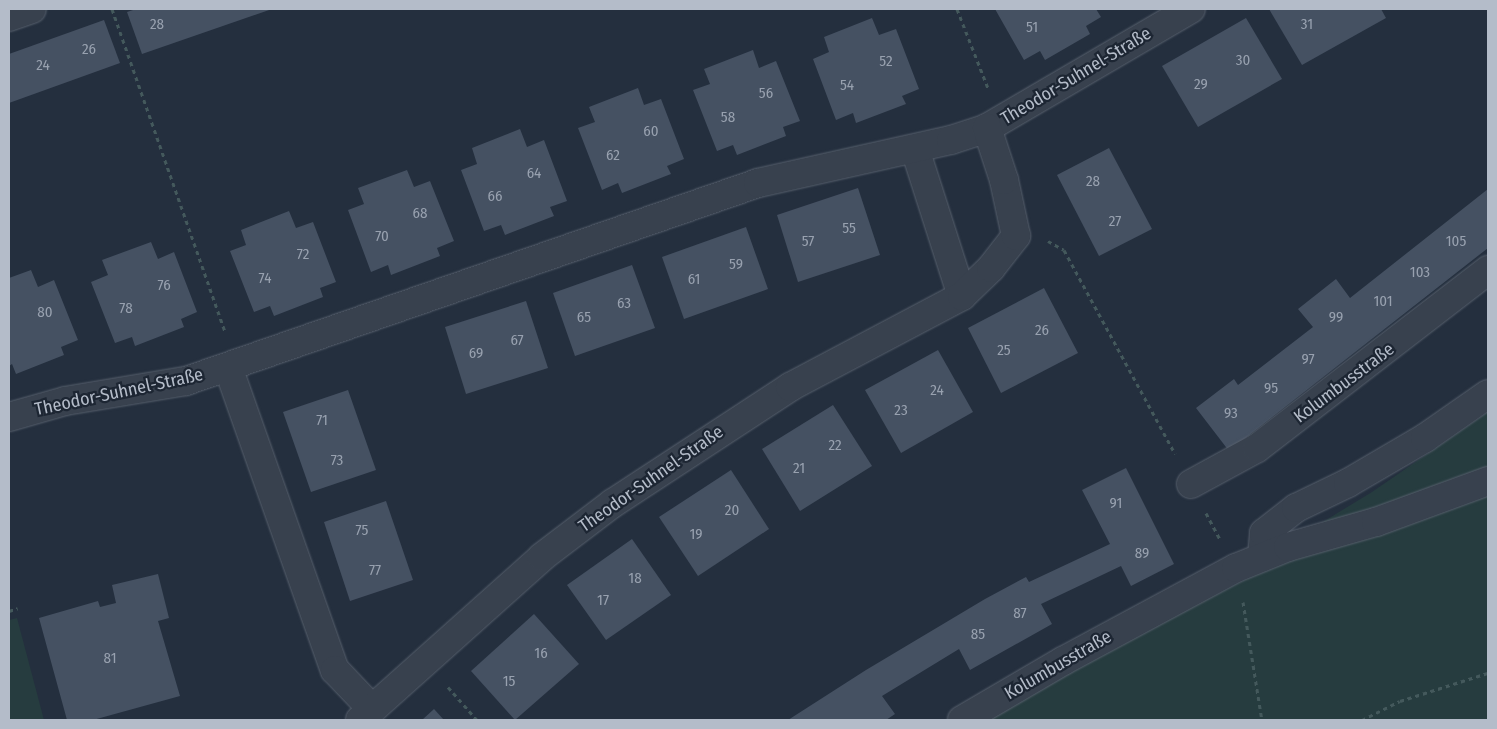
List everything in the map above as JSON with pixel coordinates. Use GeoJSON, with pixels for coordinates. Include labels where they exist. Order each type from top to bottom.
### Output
{"type":"FeatureCollection","features":[{"type":"Feature","properties":{"kind":"street"},"geometry":{"type":"LineString","coordinates":[[9,17],[32,9]]}},
{"type":"Feature","properties":{"kind":"street","name":"Theodor-Suhnel-Straße"},"geometry":{"type":"LineString","coordinates":[[9,417],[65,402],[186,381],[758,183],[915,149],[994,125],[1191,9]]}},
{"type":"Feature","properties":{"kind":"street","name":"Theodor-Suhnel-Straße"},"geometry":{"type":"LineString","coordinates":[[232,366],[335,670],[366,714],[424,660],[542,557],[670,463],[790,387],[962,296],[991,268],[1016,236],[994,125]]}},
{"type":"Feature","properties":{"kind":"street"},"geometry":{"type":"LineString","coordinates":[[915,149],[962,296]]}},
{"type":"Feature","properties":{"kind":"street","name":"Kolumbusstraße"},"geometry":{"type":"LineString","coordinates":[[1197,495],[1488,270]]}},
{"type":"Feature","properties":{"kind":"street"},"geometry":{"type":"LineString","coordinates":[[1262,557],[1264,533],[1296,508],[1348,483],[1417,443],[1488,394]]}},
{"type":"Feature","properties":{"kind":"street","name":"Kolumbusstraße"},"geometry":{"type":"LineString","coordinates":[[962,720],[1063,660],[1236,568],[1262,557],[1376,522],[1488,481]]}},
{"type":"Feature","properties":{"kind":"path"},"geometry":{"type":"LineString","coordinates":[[112,9],[232,366]]}},
{"type":"Feature","properties":{"kind":"path"},"geometry":{"type":"LineString","coordinates":[[957,9],[994,125]]}},
{"type":"Feature","properties":{"kind":"path"},"geometry":{"type":"LineString","coordinates":[[1016,236],[1052,242],[1064,250],[1220,540]]}},
{"type":"Feature","properties":{"kind":"path"},"geometry":{"type":"LineString","coordinates":[[1241,595],[1262,720]]}},
{"type":"Feature","properties":{"kind":"path"},"geometry":{"type":"LineString","coordinates":[[9,610],[18,608]]}},
{"type":"Feature","properties":{"kind":"path"},"geometry":{"type":"LineString","coordinates":[[424,660],[477,720]]}},
{"type":"Feature","properties":{"kind":"path"},"geometry":{"type":"LineString","coordinates":[[1362,720],[1400,701],[1488,673]]}},
{"type":"Feature","properties":{"kind":"green space"},"geometry":{"type":"Polygon","coordinates":[[[1488,412],[1488,720],[985,720],[1089,659],[1268,568],[1298,537],[1372,492],[1488,412]]]}},
{"type":"Feature","properties":{"kind":"green space"},"geometry":{"type":"Polygon","coordinates":[[[17,618],[44,720],[9,720],[9,620],[17,618]]]}},
{"type":"Feature","properties":{"kind":"building"},"geometry":{"type":"Polygon","coordinates":[[[136,9],[272,9],[142,54],[127,12],[136,9]]]}},
{"type":"Feature","properties":{"kind":"building"},"geometry":{"type":"Polygon","coordinates":[[[995,9],[1096,9],[1101,17],[1086,26],[1090,34],[1045,60],[1040,51],[1024,60],[995,9]]]}},
{"type":"Feature","properties":{"kind":"building"},"geometry":{"type":"Polygon","coordinates":[[[1269,9],[1381,9],[1386,18],[1302,65],[1269,9]]]}},
{"type":"Feature","properties":{"kind":"building"},"geometry":{"type":"Polygon","coordinates":[[[872,18],[879,35],[896,29],[919,89],[902,96],[906,104],[856,123],[853,113],[836,120],[813,59],[829,52],[824,37],[872,18]]]}},
{"type":"Feature","properties":{"kind":"building"},"geometry":{"type":"Polygon","coordinates":[[[1246,18],[1282,79],[1198,127],[1162,66],[1246,18]]]}},
{"type":"Feature","properties":{"kind":"building"},"geometry":{"type":"Polygon","coordinates":[[[104,20],[120,63],[9,103],[9,54],[104,20]]]}},
{"type":"Feature","properties":{"kind":"building"},"geometry":{"type":"Polygon","coordinates":[[[753,50],[759,68],[776,61],[800,121],[783,127],[786,136],[737,155],[733,145],[717,151],[693,90],[710,84],[704,69],[753,50]]]}},
{"type":"Feature","properties":{"kind":"building"},"geometry":{"type":"Polygon","coordinates":[[[638,88],[644,105],[661,99],[684,159],[667,166],[671,174],[622,193],[618,183],[602,190],[578,128],[595,122],[589,107],[638,88]]]}},
{"type":"Feature","properties":{"kind":"building"},"geometry":{"type":"Polygon","coordinates":[[[520,129],[527,147],[544,140],[567,201],[550,207],[554,216],[505,235],[501,225],[484,231],[461,170],[477,164],[472,148],[520,129]]]}},
{"type":"Feature","properties":{"kind":"building"},"geometry":{"type":"Polygon","coordinates":[[[1109,148],[1152,229],[1099,256],[1057,175],[1109,148]]]}},
{"type":"Feature","properties":{"kind":"building"},"geometry":{"type":"Polygon","coordinates":[[[407,170],[414,187],[430,181],[454,241],[437,248],[440,256],[391,275],[388,265],[371,272],[348,210],[364,204],[358,188],[407,170]]]}},
{"type":"Feature","properties":{"kind":"building"},"geometry":{"type":"Polygon","coordinates":[[[858,188],[880,255],[798,282],[777,215],[858,188]]]}},
{"type":"Feature","properties":{"kind":"building"},"geometry":{"type":"Polygon","coordinates":[[[1488,189],[1488,248],[1229,451],[1196,408],[1234,379],[1238,385],[1313,327],[1298,309],[1336,279],[1350,298],[1488,189]]]}},
{"type":"Feature","properties":{"kind":"building"},"geometry":{"type":"Polygon","coordinates":[[[289,211],[296,228],[313,222],[336,282],[320,288],[323,297],[274,316],[270,306],[254,312],[230,251],[246,245],[241,230],[289,211]]]}},
{"type":"Feature","properties":{"kind":"building"},"geometry":{"type":"Polygon","coordinates":[[[746,227],[768,289],[684,319],[662,257],[746,227]]]}},
{"type":"Feature","properties":{"kind":"building"},"geometry":{"type":"Polygon","coordinates":[[[151,242],[158,259],[174,252],[197,312],[181,319],[184,327],[135,346],[132,337],[115,343],[91,282],[108,275],[102,260],[151,242]]]}},
{"type":"Feature","properties":{"kind":"building"},"geometry":{"type":"Polygon","coordinates":[[[632,265],[655,328],[575,356],[553,293],[632,265]]]}},
{"type":"Feature","properties":{"kind":"building"},"geometry":{"type":"Polygon","coordinates":[[[31,270],[38,287],[54,280],[78,340],[61,347],[64,355],[16,374],[12,364],[9,366],[9,278],[31,270]]]}},
{"type":"Feature","properties":{"kind":"building"},"geometry":{"type":"Polygon","coordinates":[[[1044,288],[1078,353],[1001,393],[968,328],[1044,288]]]}},
{"type":"Feature","properties":{"kind":"building"},"geometry":{"type":"Polygon","coordinates":[[[526,301],[548,368],[466,394],[445,327],[526,301]]]}},
{"type":"Feature","properties":{"kind":"building"},"geometry":{"type":"Polygon","coordinates":[[[938,350],[973,412],[901,453],[865,390],[938,350]]]}},
{"type":"Feature","properties":{"kind":"building"},"geometry":{"type":"Polygon","coordinates":[[[348,390],[376,470],[311,492],[283,412],[348,390]]]}},
{"type":"Feature","properties":{"kind":"building"},"geometry":{"type":"Polygon","coordinates":[[[833,405],[872,466],[800,511],[762,449],[833,405]]]}},
{"type":"Feature","properties":{"kind":"building"},"geometry":{"type":"Polygon","coordinates":[[[1126,468],[1174,564],[1131,586],[1121,566],[1041,604],[1052,624],[970,670],[959,649],[882,696],[895,714],[886,720],[788,720],[866,670],[985,599],[1026,577],[1029,582],[1110,544],[1082,490],[1126,468]]]}},
{"type":"Feature","properties":{"kind":"building"},"geometry":{"type":"Polygon","coordinates":[[[731,470],[769,529],[698,576],[659,517],[731,470]]]}},
{"type":"Feature","properties":{"kind":"building"},"geometry":{"type":"Polygon","coordinates":[[[386,501],[413,580],[350,601],[324,522],[386,501]]]}},
{"type":"Feature","properties":{"kind":"building"},"geometry":{"type":"Polygon","coordinates":[[[632,539],[671,595],[606,640],[567,585],[632,539]]]}},
{"type":"Feature","properties":{"kind":"building"},"geometry":{"type":"Polygon","coordinates":[[[158,574],[169,618],[158,621],[180,696],[93,720],[67,720],[39,618],[98,601],[100,607],[116,603],[112,585],[158,574]]]}},
{"type":"Feature","properties":{"kind":"building"},"geometry":{"type":"Polygon","coordinates":[[[534,614],[579,664],[515,720],[471,671],[534,614]]]}},
{"type":"Feature","properties":{"kind":"building"},"geometry":{"type":"Polygon","coordinates":[[[434,709],[444,720],[422,720],[434,709]]]}}]}
